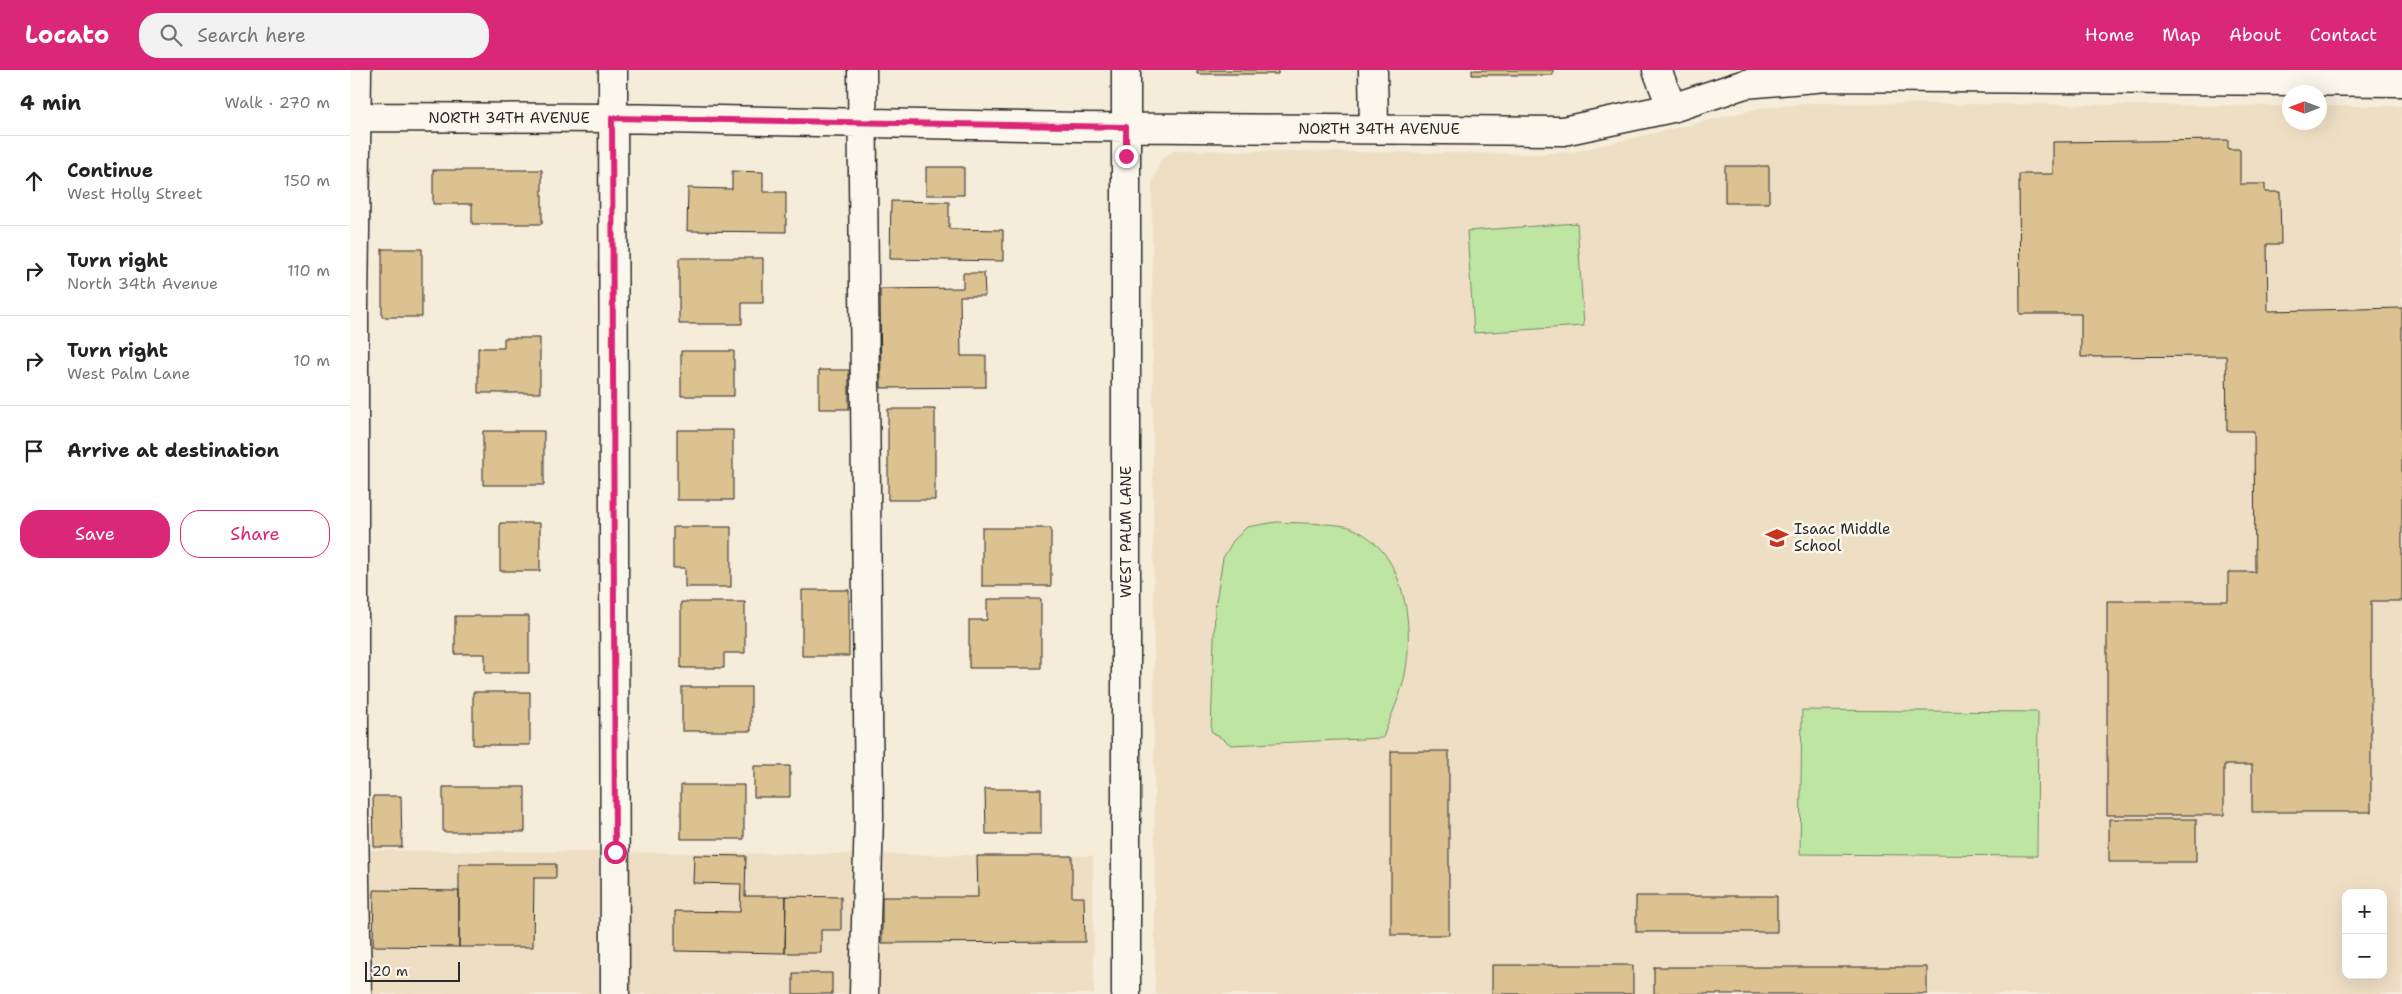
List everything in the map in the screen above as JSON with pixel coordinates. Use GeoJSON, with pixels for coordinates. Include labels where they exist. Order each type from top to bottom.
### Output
{"type":"FeatureCollection","features":[{"type":"Feature","properties":{"kind":"street"},"geometry":{"type":"LineString","coordinates":[[357,70],[354,117],[354,822],[357,994]]}},
{"type":"Feature","properties":{"kind":"street"},"geometry":{"type":"LineString","coordinates":[[613,70],[615,994]]}},
{"type":"Feature","properties":{"kind":"street"},"geometry":{"type":"LineString","coordinates":[[862,70],[868,806],[864,994]]}},
{"type":"Feature","properties":{"kind":"street","name":"WEST PALM LANE"},"geometry":{"type":"LineString","coordinates":[[1126,70],[1126,994]]}},
{"type":"Feature","properties":{"kind":"street"},"geometry":{"type":"LineString","coordinates":[[1373,70],[1374,128]]}},
{"type":"Feature","properties":{"kind":"street"},"geometry":{"type":"LineString","coordinates":[[1657,70],[1672,108]]}},
{"type":"Feature","properties":{"kind":"street","name":"NORTH 34TH AVENUE"},"geometry":{"type":"LineString","coordinates":[[354,117],[612,118],[1126,127],[1563,130],[1672,108],[1745,84],[1827,77],[2402,82]]}},
{"type":"Feature","properties":{"kind":"shaded area","name":"Isaac Middle School"},"geometry":{"type":"Polygon","coordinates":[[[1812,103],[2282,106],[2282,130],[2327,130],[2327,106],[2402,106],[2402,994],[1155,994],[1152,183],[1161,159],[1175,150],[1533,154],[1573,152],[1761,108],[1812,103]]]}},
{"type":"Feature","properties":{"kind":"shaded area"},"geometry":{"type":"Polygon","coordinates":[[[350,850],[1093,856],[1094,994],[350,994],[350,850]]]}},
{"type":"Feature","properties":{"kind":"green space"},"geometry":{"type":"Polygon","coordinates":[[[1577,223],[1584,326],[1474,333],[1467,231],[1577,223]]]}},
{"type":"Feature","properties":{"kind":"green space"},"geometry":{"type":"Polygon","coordinates":[[[1276,522],[1349,527],[1367,537],[1382,551],[1393,568],[1401,587],[1406,607],[1408,649],[1402,686],[1383,738],[1231,745],[1211,731],[1215,608],[1223,558],[1233,541],[1247,527],[1276,522]]]}},
{"type":"Feature","properties":{"kind":"green space"},"geometry":{"type":"Polygon","coordinates":[[[1802,710],[2038,712],[2037,856],[1800,854],[1802,710]]]}},
{"type":"Feature","properties":{"kind":"building"},"geometry":{"type":"Polygon","coordinates":[[[1197,70],[1278,70],[1278,74],[1197,74],[1197,70]]]}},
{"type":"Feature","properties":{"kind":"building"},"geometry":{"type":"Polygon","coordinates":[[[1472,70],[1553,70],[1553,75],[1472,75],[1472,70]]]}},
{"type":"Feature","properties":{"kind":"building"},"geometry":{"type":"Polygon","coordinates":[[[2228,140],[2228,149],[2240,149],[2240,184],[2265,184],[2265,192],[2280,192],[2281,244],[2267,244],[2268,311],[2402,308],[2402,601],[2371,601],[2371,812],[2252,812],[2252,765],[2224,765],[2224,815],[2107,815],[2107,601],[2228,601],[2228,572],[2255,572],[2254,431],[2227,431],[2226,356],[2081,357],[2081,314],[2020,314],[2019,174],[2053,174],[2053,142],[2228,140]]]}},
{"type":"Feature","properties":{"kind":"building"},"geometry":{"type":"Polygon","coordinates":[[[1725,166],[1769,166],[1769,203],[1725,203],[1725,166]]]}},
{"type":"Feature","properties":{"kind":"building"},"geometry":{"type":"Polygon","coordinates":[[[926,167],[964,167],[964,195],[926,195],[926,167]]]}},
{"type":"Feature","properties":{"kind":"building"},"geometry":{"type":"Polygon","coordinates":[[[433,170],[542,170],[542,224],[472,224],[472,204],[433,204],[433,170]]]}},
{"type":"Feature","properties":{"kind":"building"},"geometry":{"type":"Polygon","coordinates":[[[732,171],[763,172],[763,192],[786,192],[786,232],[687,231],[688,188],[732,189],[732,171]]]}},
{"type":"Feature","properties":{"kind":"building"},"geometry":{"type":"Polygon","coordinates":[[[891,201],[949,202],[949,229],[1003,230],[1003,261],[890,259],[891,201]]]}},
{"type":"Feature","properties":{"kind":"building"},"geometry":{"type":"Polygon","coordinates":[[[382,249],[422,249],[422,317],[382,317],[382,249]]]}},
{"type":"Feature","properties":{"kind":"building"},"geometry":{"type":"Polygon","coordinates":[[[679,258],[763,258],[763,303],[742,303],[742,324],[679,324],[679,258]]]}},
{"type":"Feature","properties":{"kind":"building"},"geometry":{"type":"Polygon","coordinates":[[[963,273],[984,273],[985,296],[960,296],[961,356],[986,356],[986,387],[881,388],[880,289],[963,288],[963,273]]]}},
{"type":"Feature","properties":{"kind":"building"},"geometry":{"type":"Polygon","coordinates":[[[504,338],[540,338],[540,393],[478,393],[478,348],[504,348],[504,338]]]}},
{"type":"Feature","properties":{"kind":"building"},"geometry":{"type":"Polygon","coordinates":[[[681,351],[734,351],[734,396],[681,396],[681,351]]]}},
{"type":"Feature","properties":{"kind":"building"},"geometry":{"type":"Polygon","coordinates":[[[819,370],[849,370],[849,409],[819,409],[819,370]]]}},
{"type":"Feature","properties":{"kind":"building"},"geometry":{"type":"Polygon","coordinates":[[[888,409],[935,409],[935,500],[888,500],[888,409]]]}},
{"type":"Feature","properties":{"kind":"building"},"geometry":{"type":"Polygon","coordinates":[[[677,430],[733,430],[733,500],[677,500],[677,430]]]}},
{"type":"Feature","properties":{"kind":"building"},"geometry":{"type":"Polygon","coordinates":[[[483,431],[544,431],[544,485],[483,485],[483,431]]]}},
{"type":"Feature","properties":{"kind":"building"},"geometry":{"type":"Polygon","coordinates":[[[500,523],[540,523],[540,571],[500,571],[500,523]]]}},
{"type":"Feature","properties":{"kind":"building"},"geometry":{"type":"Polygon","coordinates":[[[673,527],[731,527],[731,587],[685,587],[685,568],[673,568],[673,527]]]}},
{"type":"Feature","properties":{"kind":"building"},"geometry":{"type":"Polygon","coordinates":[[[982,528],[1051,528],[1051,586],[982,586],[982,528]]]}},
{"type":"Feature","properties":{"kind":"building"},"geometry":{"type":"Polygon","coordinates":[[[802,590],[849,590],[849,656],[802,656],[802,590]]]}},
{"type":"Feature","properties":{"kind":"building"},"geometry":{"type":"Polygon","coordinates":[[[987,599],[1041,599],[1041,668],[969,668],[969,620],[987,620],[987,599]]]}},
{"type":"Feature","properties":{"kind":"building"},"geometry":{"type":"Polygon","coordinates":[[[681,602],[745,602],[745,653],[724,653],[724,668],[681,668],[681,602]]]}},
{"type":"Feature","properties":{"kind":"building"},"geometry":{"type":"Polygon","coordinates":[[[455,616],[529,616],[529,673],[485,673],[485,654],[455,654],[455,616]]]}},
{"type":"Feature","properties":{"kind":"building"},"geometry":{"type":"Polygon","coordinates":[[[682,687],[751,687],[751,731],[682,731],[682,687]]]}},
{"type":"Feature","properties":{"kind":"building"},"geometry":{"type":"Polygon","coordinates":[[[473,692],[530,692],[530,745],[473,745],[473,692]]]}},
{"type":"Feature","properties":{"kind":"building"},"geometry":{"type":"Polygon","coordinates":[[[1391,751],[1449,751],[1449,935],[1391,935],[1391,751]]]}},
{"type":"Feature","properties":{"kind":"building"},"geometry":{"type":"Polygon","coordinates":[[[754,766],[790,766],[790,797],[754,797],[754,766]]]}},
{"type":"Feature","properties":{"kind":"building"},"geometry":{"type":"Polygon","coordinates":[[[681,785],[744,785],[744,839],[681,839],[681,785]]]}},
{"type":"Feature","properties":{"kind":"building"},"geometry":{"type":"Polygon","coordinates":[[[443,787],[525,787],[525,832],[443,832],[443,787]]]}},
{"type":"Feature","properties":{"kind":"building"},"geometry":{"type":"Polygon","coordinates":[[[985,789],[1041,789],[1041,834],[986,834],[985,789]]]}},
{"type":"Feature","properties":{"kind":"building"},"geometry":{"type":"Polygon","coordinates":[[[373,796],[401,796],[402,847],[374,847],[373,796]]]}},
{"type":"Feature","properties":{"kind":"building"},"geometry":{"type":"Polygon","coordinates":[[[2109,819],[2196,819],[2196,862],[2109,862],[2109,819]]]}},
{"type":"Feature","properties":{"kind":"building"},"geometry":{"type":"Polygon","coordinates":[[[694,855],[746,856],[745,896],[786,896],[785,953],[675,951],[675,911],[740,912],[741,884],[693,883],[694,855]]]}},
{"type":"Feature","properties":{"kind":"building"},"geometry":{"type":"Polygon","coordinates":[[[977,856],[1072,856],[1072,897],[1084,897],[1085,942],[882,943],[882,897],[978,897],[977,856]]]}},
{"type":"Feature","properties":{"kind":"building"},"geometry":{"type":"Polygon","coordinates":[[[459,864],[556,864],[556,878],[534,878],[533,947],[459,947],[459,864]]]}},
{"type":"Feature","properties":{"kind":"building"},"geometry":{"type":"Polygon","coordinates":[[[374,890],[459,891],[459,947],[373,946],[374,890]]]}},
{"type":"Feature","properties":{"kind":"building"},"geometry":{"type":"Polygon","coordinates":[[[786,896],[841,897],[841,930],[821,930],[821,953],[785,953],[786,896]]]}},
{"type":"Feature","properties":{"kind":"building"},"geometry":{"type":"Polygon","coordinates":[[[1636,896],[1777,896],[1777,932],[1636,932],[1636,896]]]}},
{"type":"Feature","properties":{"kind":"building"},"geometry":{"type":"Polygon","coordinates":[[[1492,965],[1633,965],[1633,994],[1492,994],[1492,965]]]}},
{"type":"Feature","properties":{"kind":"building"},"geometry":{"type":"Polygon","coordinates":[[[1654,967],[1927,967],[1927,994],[1654,994],[1654,967]]]}},
{"type":"Feature","properties":{"kind":"building"},"geometry":{"type":"Polygon","coordinates":[[[793,973],[832,973],[832,994],[793,994],[793,973]]]}},
{"type":"Feature","properties":{"kind":"place","name":"Isaac Middle School"},"geometry":{"type":"Point","coordinates":[1777,538]}},
{"type":"Feature","properties":{"kind":"route"},"geometry":{"type":"LineString","coordinates":[[615,852],[612,118],[1126,127],[1126,156]]}}]}
